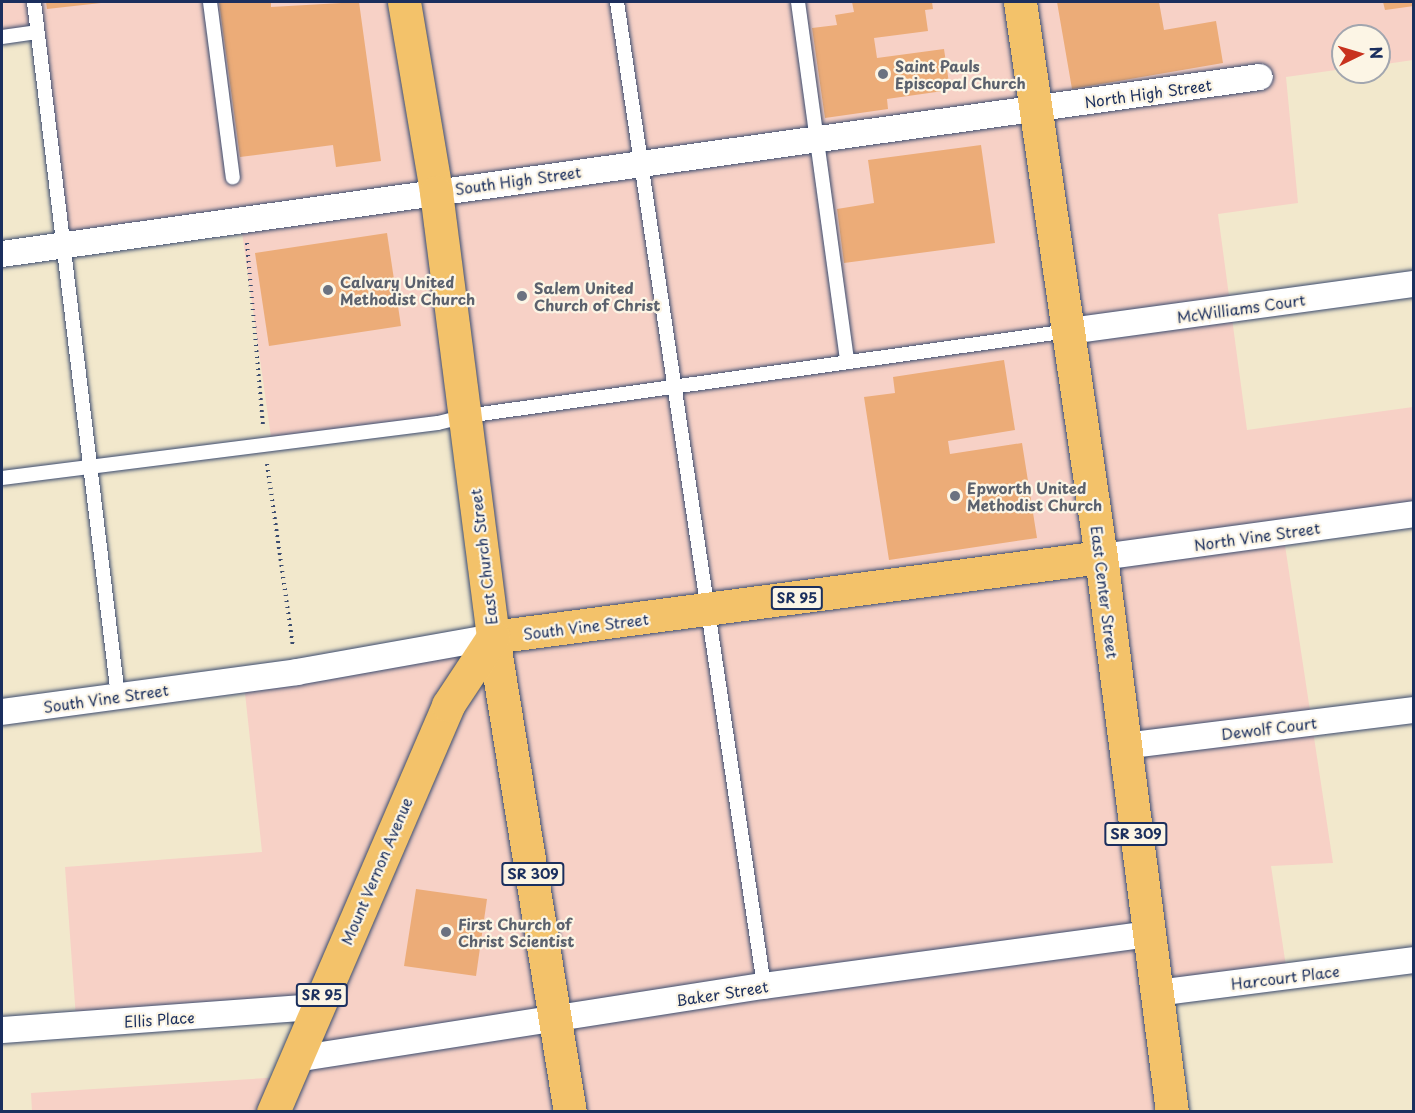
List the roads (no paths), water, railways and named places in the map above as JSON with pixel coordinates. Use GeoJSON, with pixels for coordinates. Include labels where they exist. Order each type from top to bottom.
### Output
{"type":"FeatureCollection","features":[{"type":"Feature","properties":{"kind":"main road","name":"East Church Street"},"geometry":{"type":"LineString","coordinates":[[404,2],[436,192],[467,416],[493,638],[558,1019],[570,1112]]}},
{"type":"Feature","properties":{"kind":"main road","name":"East Center Street"},"geometry":{"type":"LineString","coordinates":[[1020,2],[1101,557],[1172,1112]]}},
{"type":"Feature","properties":{"kind":"main road","name":"South Vine Street"},"geometry":{"type":"LineString","coordinates":[[493,638],[1101,557]]}},
{"type":"Feature","properties":{"kind":"main road","name":"Mount Vernon Avenue"},"geometry":{"type":"LineString","coordinates":[[273,1112],[448,705],[493,638]]}},
{"type":"Feature","properties":{"kind":"street","name":"North High Street"},"geometry":{"type":"LineString","coordinates":[[1035,109],[1260,77]]}},
{"type":"Feature","properties":{"kind":"street","name":"South High Street"},"geometry":{"type":"LineString","coordinates":[[2,254],[640,162],[1035,109]]}},
{"type":"Feature","properties":{"kind":"street","name":"McWilliams Court"},"geometry":{"type":"LineString","coordinates":[[1069,331],[1413,284]]}},
{"type":"Feature","properties":{"kind":"street","name":"North Vine Street"},"geometry":{"type":"LineString","coordinates":[[1101,557],[1413,514]]}},
{"type":"Feature","properties":{"kind":"street","name":"South Vine Street"},"geometry":{"type":"LineString","coordinates":[[2,712],[297,672],[493,638]]}},
{"type":"Feature","properties":{"kind":"street","name":"Dewolf Court"},"geometry":{"type":"LineString","coordinates":[[1124,746],[1413,710]]}},
{"type":"Feature","properties":{"kind":"street","name":"Baker Street"},"geometry":{"type":"LineString","coordinates":[[296,1059],[764,986],[1149,934]]}},
{"type":"Feature","properties":{"kind":"street","name":"Harcourt Place"},"geometry":{"type":"LineString","coordinates":[[1157,993],[1413,960]]}},
{"type":"Feature","properties":{"kind":"street","name":"Ellis Place"},"geometry":{"type":"LineString","coordinates":[[2,1030],[317,1007]]}},
{"type":"Feature","properties":{"kind":"lane"},"geometry":{"type":"LineString","coordinates":[[34,2],[118,696]]}},
{"type":"Feature","properties":{"kind":"lane"},"geometry":{"type":"LineString","coordinates":[[210,2],[233,178]]}},
{"type":"Feature","properties":{"kind":"lane"},"geometry":{"type":"LineString","coordinates":[[617,2],[706,610],[764,986]]}},
{"type":"Feature","properties":{"kind":"lane"},"geometry":{"type":"LineString","coordinates":[[798,2],[847,362]]}},
{"type":"Feature","properties":{"kind":"lane"},"geometry":{"type":"LineString","coordinates":[[2,37],[38,32]]}},
{"type":"Feature","properties":{"kind":"lane"},"geometry":{"type":"LineString","coordinates":[[2,478],[438,423],[467,416],[1069,331]]}},
{"type":"Feature","properties":{"kind":"place","name":"Saint Pauls Episcopal Church"},"geometry":{"type":"Point","coordinates":[883,74]}},
{"type":"Feature","properties":{"kind":"place","name":"Calvary United Methodist Church"},"geometry":{"type":"Point","coordinates":[328,290]}},
{"type":"Feature","properties":{"kind":"place","name":"Salem United Church of Christ"},"geometry":{"type":"Point","coordinates":[522,296]}},
{"type":"Feature","properties":{"kind":"place","name":"Epworth United Methodist Church"},"geometry":{"type":"Point","coordinates":[955,496]}},
{"type":"Feature","properties":{"kind":"place","name":"First Church of Christ Scientist"},"geometry":{"type":"Point","coordinates":[446,932]}}]}
